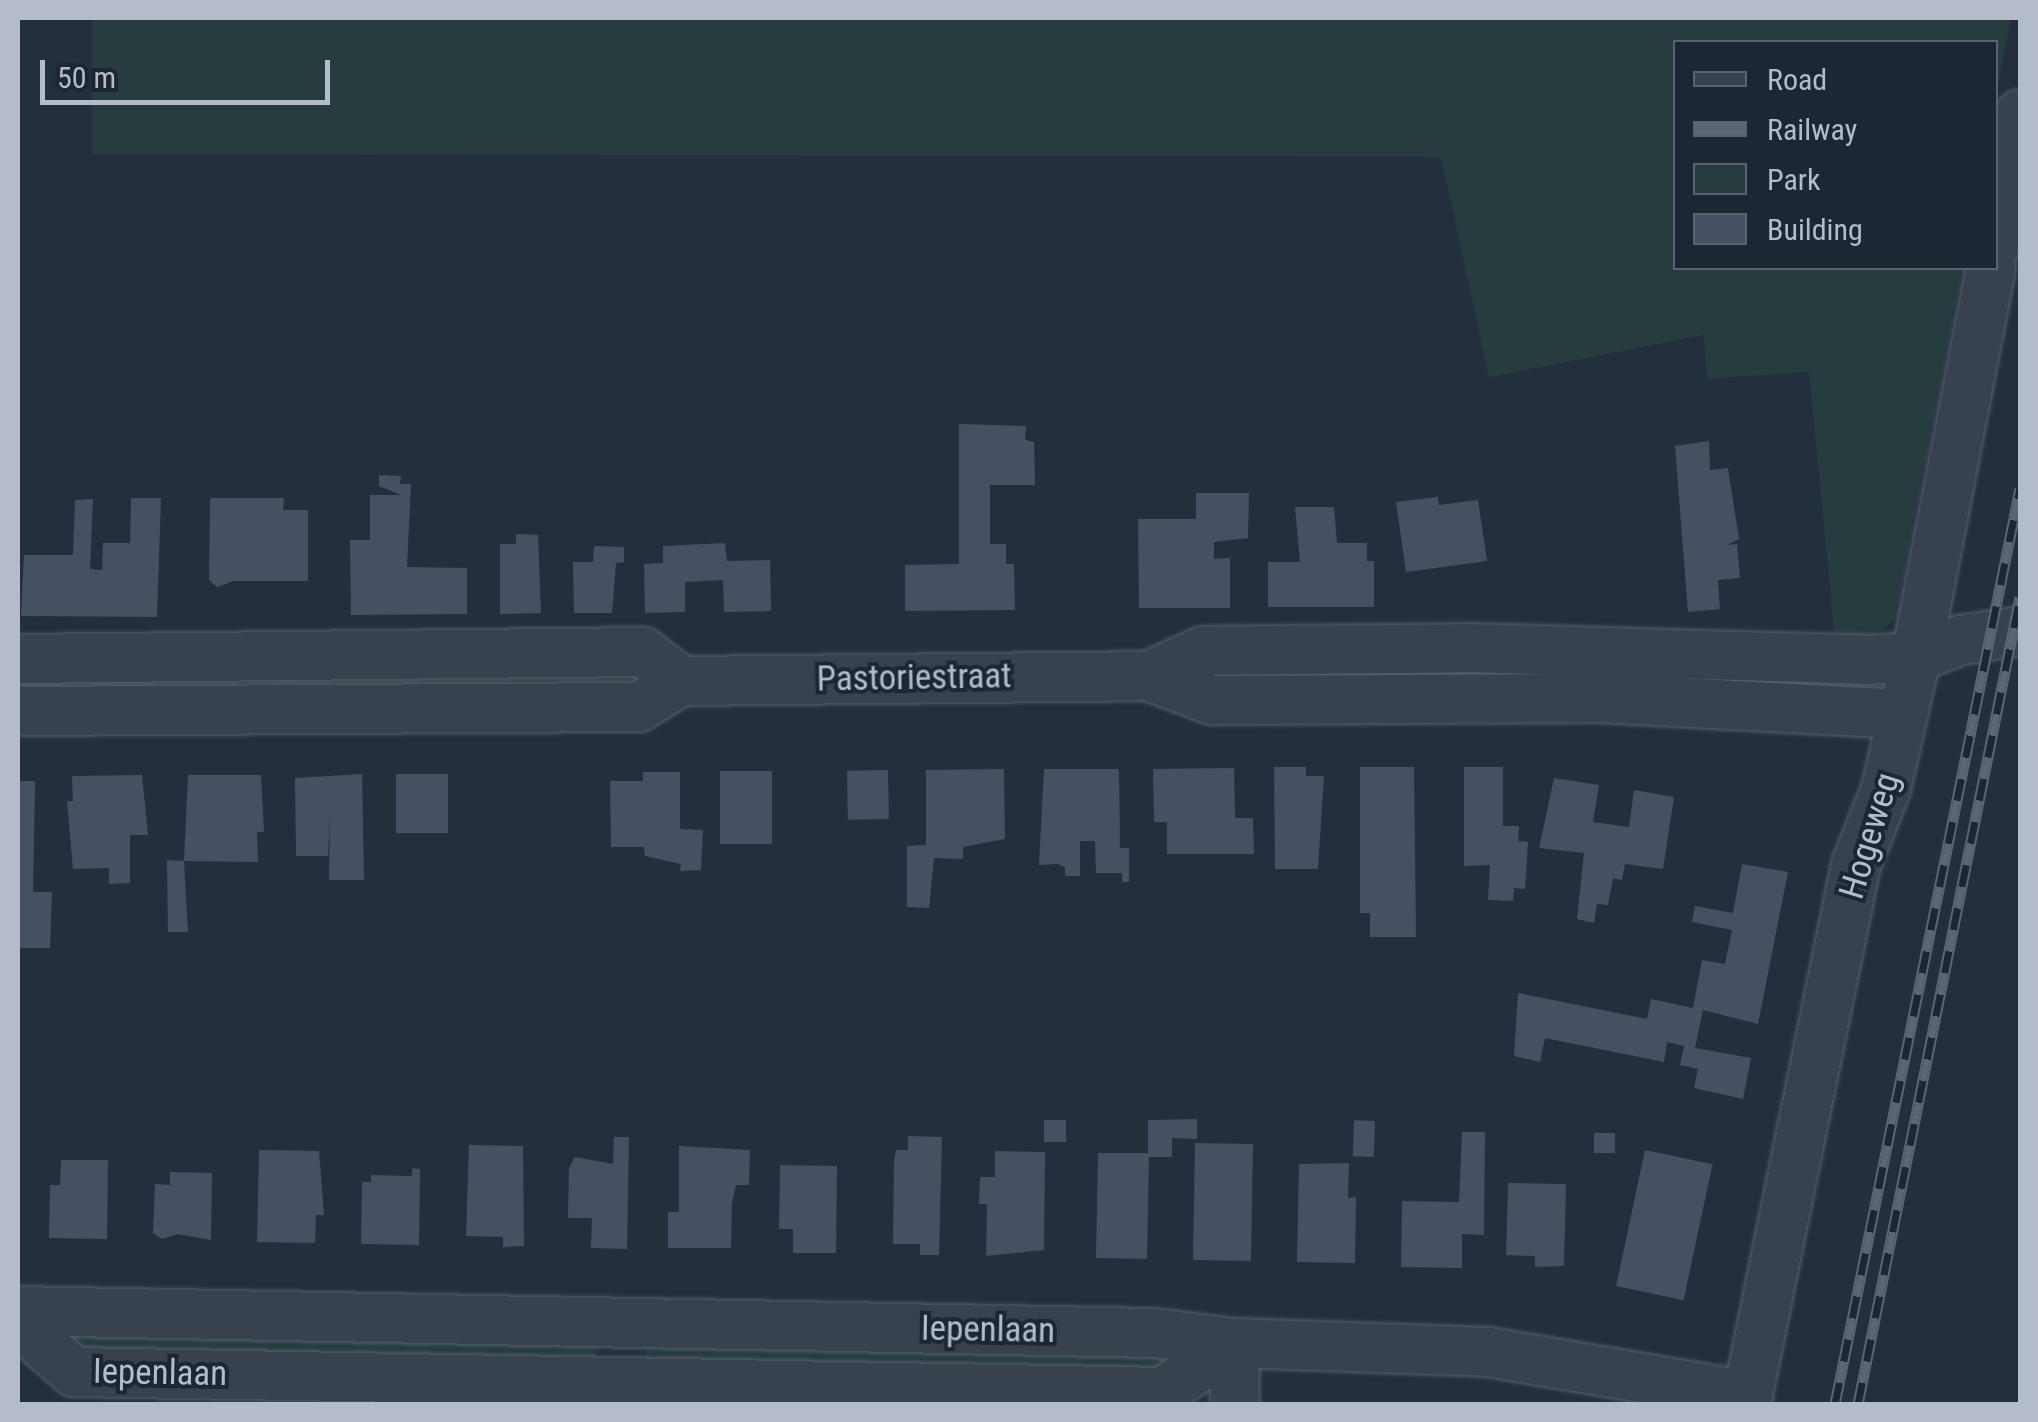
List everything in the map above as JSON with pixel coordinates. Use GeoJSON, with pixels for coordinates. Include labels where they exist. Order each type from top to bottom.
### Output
{"type":"FeatureCollection","features":[{"type":"Feature","properties":{"kind":"street"},"geometry":{"type":"LineString","coordinates":[[1998,233],[2020,114]]}},
{"type":"Feature","properties":{"kind":"street","name":"Hogeweg"},"geometry":{"type":"LineString","coordinates":[[1747,1400],[1856,865],[1886,789],[1916,657],[1991,270]]}},
{"type":"Feature","properties":{"kind":"street","name":"Pastoriestraat"},"geometry":{"type":"LineString","coordinates":[[1148,676],[1202,652],[1468,648],[1916,657],[1962,640],[2020,631]]}},
{"type":"Feature","properties":{"kind":"street"},"geometry":{"type":"LineString","coordinates":[[1468,648],[1472,699]]}},
{"type":"Feature","properties":{"kind":"street"},"geometry":{"type":"LineString","coordinates":[[18,658],[643,652],[681,680],[639,707],[18,711]]}},
{"type":"Feature","properties":{"kind":"street"},"geometry":{"type":"LineString","coordinates":[[1679,654],[1680,702]]}},
{"type":"Feature","properties":{"kind":"street"},"geometry":{"type":"LineString","coordinates":[[253,656],[255,709]]}},
{"type":"Feature","properties":{"kind":"street","name":"Pastoriestraat"},"geometry":{"type":"LineString","coordinates":[[681,680],[1148,676],[1212,700],[1680,702],[1903,714]]}},
{"type":"Feature","properties":{"kind":"street","name":"Iepenlaan"},"geometry":{"type":"LineString","coordinates":[[18,1311],[1154,1333],[1234,1343],[1488,1352],[1747,1400]]}},
{"type":"Feature","properties":{"kind":"street","name":"Iepenlaan"},"geometry":{"type":"LineString","coordinates":[[18,1323],[74,1372],[1164,1392],[1234,1343]]}},
{"type":"Feature","properties":{"kind":"street"},"geometry":{"type":"LineString","coordinates":[[621,1382],[622,1323]]}},
{"type":"Feature","properties":{"kind":"street"},"geometry":{"type":"LineString","coordinates":[[1234,1343],[1234,1404]]}},
{"type":"Feature","properties":{"kind":"green space"},"geometry":{"type":"Polygon","coordinates":[[[92,18],[2011,18],[1998,86],[1998,40],[1673,40],[1673,270],[1963,270],[1895,620],[1867,639],[1835,638],[1809,372],[1707,379],[1704,335],[1489,377],[1441,157],[92,154],[92,18]]]}},
{"type":"Feature","properties":{"kind":"green space"},"geometry":{"type":"Polygon","coordinates":[[[452,667],[636,671],[640,680],[637,690],[273,684],[290,669],[302,680],[440,679],[452,667]]]}},
{"type":"Feature","properties":{"kind":"green space"},"geometry":{"type":"Polygon","coordinates":[[[219,670],[237,678],[237,688],[18,700],[18,672],[35,683],[208,681],[219,670]]]}},
{"type":"Feature","properties":{"kind":"green space"},"geometry":{"type":"Polygon","coordinates":[[[75,1332],[597,1346],[598,1351],[594,1363],[88,1357],[71,1339],[75,1332]]]}},
{"type":"Feature","properties":{"kind":"green space"},"geometry":{"type":"Polygon","coordinates":[[[646,1347],[1169,1356],[1169,1372],[646,1363],[646,1347]]]}},
{"type":"Feature","properties":{"kind":"building"},"geometry":{"type":"Polygon","coordinates":[[[959,424],[1026,426],[1025,440],[1034,442],[1035,485],[990,485],[990,544],[1006,544],[1006,564],[1014,564],[1015,610],[905,611],[905,565],[959,564],[959,424]]]}},
{"type":"Feature","properties":{"kind":"building"},"geometry":{"type":"Polygon","coordinates":[[[1709,441],[1710,470],[1728,468],[1739,539],[1727,545],[1737,544],[1740,578],[1718,580],[1720,609],[1688,612],[1675,446],[1709,441]]]}},
{"type":"Feature","properties":{"kind":"building"},"geometry":{"type":"Polygon","coordinates":[[[379,475],[401,476],[400,484],[411,484],[407,567],[467,568],[467,614],[351,615],[350,540],[370,540],[370,495],[401,495],[379,486],[379,475]]]}},
{"type":"Feature","properties":{"kind":"building"},"geometry":{"type":"Polygon","coordinates":[[[1196,493],[1249,493],[1248,538],[1214,542],[1214,559],[1230,558],[1230,608],[1139,608],[1138,519],[1196,519],[1196,493]]]}},
{"type":"Feature","properties":{"kind":"building"},"geometry":{"type":"Polygon","coordinates":[[[1438,497],[1439,505],[1478,500],[1487,561],[1406,572],[1396,502],[1438,497]]]}},
{"type":"Feature","properties":{"kind":"building"},"geometry":{"type":"Polygon","coordinates":[[[131,498],[161,498],[157,617],[21,616],[24,555],[73,555],[75,500],[93,499],[90,569],[102,570],[103,543],[130,543],[131,498]]]}},
{"type":"Feature","properties":{"kind":"building"},"geometry":{"type":"Polygon","coordinates":[[[210,498],[284,498],[283,510],[308,510],[308,581],[233,581],[217,587],[209,580],[210,498]]]}},
{"type":"Feature","properties":{"kind":"building"},"geometry":{"type":"Polygon","coordinates":[[[1295,507],[1334,507],[1337,543],[1367,543],[1367,561],[1374,561],[1374,607],[1268,607],[1268,562],[1300,562],[1295,507]]]}},
{"type":"Feature","properties":{"kind":"building"},"geometry":{"type":"Polygon","coordinates":[[[516,534],[538,535],[541,613],[500,614],[500,544],[516,544],[516,534]]]}},
{"type":"Feature","properties":{"kind":"building"},"geometry":{"type":"Polygon","coordinates":[[[725,543],[727,561],[770,560],[771,611],[724,612],[723,580],[685,582],[685,612],[645,613],[644,564],[663,563],[663,546],[725,543]]]}},
{"type":"Feature","properties":{"kind":"building"},"geometry":{"type":"Polygon","coordinates":[[[594,546],[624,547],[624,562],[616,563],[612,613],[574,613],[573,562],[593,562],[594,546]]]}},
{"type":"Feature","properties":{"kind":"building"},"geometry":{"type":"Polygon","coordinates":[[[1274,767],[1306,767],[1306,776],[1324,776],[1318,869],[1275,869],[1274,767]]]}},
{"type":"Feature","properties":{"kind":"building"},"geometry":{"type":"Polygon","coordinates":[[[1360,767],[1414,767],[1416,937],[1370,937],[1370,913],[1360,913],[1360,767]]]}},
{"type":"Feature","properties":{"kind":"building"},"geometry":{"type":"Polygon","coordinates":[[[1464,767],[1503,767],[1503,826],[1519,826],[1518,841],[1528,842],[1525,889],[1514,888],[1513,901],[1488,900],[1490,865],[1464,866],[1464,767]]]}},
{"type":"Feature","properties":{"kind":"building"},"geometry":{"type":"Polygon","coordinates":[[[1234,768],[1235,818],[1253,818],[1254,854],[1167,854],[1167,822],[1154,822],[1153,769],[1234,768]]]}},
{"type":"Feature","properties":{"kind":"building"},"geometry":{"type":"Polygon","coordinates":[[[1004,769],[1005,839],[963,847],[963,859],[934,858],[929,908],[907,907],[907,846],[926,845],[926,770],[1004,769]]]}},
{"type":"Feature","properties":{"kind":"building"},"geometry":{"type":"Polygon","coordinates":[[[1044,769],[1119,769],[1120,848],[1129,848],[1129,882],[1122,882],[1122,873],[1096,873],[1095,841],[1080,841],[1080,876],[1065,876],[1065,867],[1057,864],[1039,865],[1044,769]]]}},
{"type":"Feature","properties":{"kind":"building"},"geometry":{"type":"Polygon","coordinates":[[[888,770],[889,819],[848,820],[847,771],[888,770]]]}},
{"type":"Feature","properties":{"kind":"building"},"geometry":{"type":"Polygon","coordinates":[[[720,771],[772,771],[772,844],[720,844],[720,771]]]}},
{"type":"Feature","properties":{"kind":"building"},"geometry":{"type":"Polygon","coordinates":[[[643,772],[680,772],[680,829],[703,830],[701,870],[680,871],[681,864],[645,856],[644,847],[611,847],[610,781],[643,781],[643,772]]]}},
{"type":"Feature","properties":{"kind":"building"},"geometry":{"type":"Polygon","coordinates":[[[362,774],[364,880],[329,880],[330,816],[328,856],[296,856],[295,778],[362,774]]]}},
{"type":"Feature","properties":{"kind":"building"},"geometry":{"type":"Polygon","coordinates":[[[396,774],[448,774],[448,833],[396,833],[396,774]]]}},
{"type":"Feature","properties":{"kind":"building"},"geometry":{"type":"Polygon","coordinates":[[[142,775],[148,835],[130,835],[130,883],[109,884],[109,868],[73,869],[67,801],[73,801],[72,776],[142,775]]]}},
{"type":"Feature","properties":{"kind":"building"},"geometry":{"type":"Polygon","coordinates":[[[188,775],[261,775],[264,832],[257,832],[258,862],[184,861],[188,775]]]}},
{"type":"Feature","properties":{"kind":"building"},"geometry":{"type":"Polygon","coordinates":[[[1554,778],[1599,785],[1593,822],[1629,827],[1634,790],[1674,797],[1663,869],[1625,864],[1622,880],[1613,878],[1608,905],[1597,904],[1594,923],[1577,919],[1584,853],[1539,848],[1554,778]]]}},
{"type":"Feature","properties":{"kind":"building"},"geometry":{"type":"Polygon","coordinates":[[[18,781],[35,781],[33,892],[52,892],[50,948],[18,948],[18,781]]]}},
{"type":"Feature","properties":{"kind":"building"},"geometry":{"type":"Polygon","coordinates":[[[167,860],[184,861],[188,932],[168,932],[167,860]]]}},
{"type":"Feature","properties":{"kind":"building"},"geometry":{"type":"Polygon","coordinates":[[[1742,864],[1788,872],[1758,1024],[1703,1010],[1695,1048],[1751,1058],[1743,1099],[1694,1088],[1698,1069],[1680,1065],[1684,1046],[1667,1042],[1664,1062],[1545,1038],[1540,1062],[1514,1056],[1518,993],[1647,1019],[1651,999],[1693,1008],[1702,960],[1725,964],[1732,930],[1692,922],[1695,906],[1733,913],[1742,864]]]}},
{"type":"Feature","properties":{"kind":"building"},"geometry":{"type":"Polygon","coordinates":[[[1197,1119],[1197,1139],[1172,1138],[1172,1157],[1149,1157],[1147,1259],[1096,1258],[1098,1153],[1148,1153],[1148,1120],[1197,1119]]]}},
{"type":"Feature","properties":{"kind":"building"},"geometry":{"type":"Polygon","coordinates":[[[1044,1120],[1066,1120],[1066,1142],[1044,1142],[1044,1120]]]}},
{"type":"Feature","properties":{"kind":"building"},"geometry":{"type":"Polygon","coordinates":[[[1354,1120],[1375,1121],[1374,1157],[1353,1156],[1354,1120]]]}},
{"type":"Feature","properties":{"kind":"building"},"geometry":{"type":"Polygon","coordinates":[[[1462,1132],[1485,1132],[1484,1235],[1462,1234],[1462,1268],[1401,1267],[1402,1201],[1459,1202],[1462,1132]]]}},
{"type":"Feature","properties":{"kind":"building"},"geometry":{"type":"Polygon","coordinates":[[[1594,1133],[1615,1133],[1615,1153],[1594,1153],[1594,1133]]]}},
{"type":"Feature","properties":{"kind":"building"},"geometry":{"type":"Polygon","coordinates":[[[908,1136],[942,1137],[939,1255],[920,1255],[920,1244],[893,1244],[894,1160],[896,1150],[908,1150],[908,1136]]]}},
{"type":"Feature","properties":{"kind":"building"},"geometry":{"type":"Polygon","coordinates":[[[614,1137],[629,1137],[627,1249],[591,1248],[592,1218],[568,1218],[569,1168],[575,1157],[613,1164],[614,1137]]]}},
{"type":"Feature","properties":{"kind":"building"},"geometry":{"type":"Polygon","coordinates":[[[1195,1143],[1253,1144],[1251,1261],[1193,1260],[1195,1143]]]}},
{"type":"Feature","properties":{"kind":"building"},"geometry":{"type":"Polygon","coordinates":[[[469,1145],[523,1146],[524,1246],[503,1247],[503,1237],[466,1236],[469,1145]]]}},
{"type":"Feature","properties":{"kind":"building"},"geometry":{"type":"Polygon","coordinates":[[[679,1146],[750,1150],[749,1185],[736,1185],[732,1202],[731,1248],[668,1248],[668,1212],[679,1212],[679,1146]]]}},
{"type":"Feature","properties":{"kind":"building"},"geometry":{"type":"Polygon","coordinates":[[[259,1150],[319,1151],[324,1215],[316,1215],[315,1243],[257,1242],[259,1150]]]}},
{"type":"Feature","properties":{"kind":"building"},"geometry":{"type":"Polygon","coordinates":[[[1645,1150],[1712,1164],[1684,1300],[1616,1286],[1645,1150]]]}},
{"type":"Feature","properties":{"kind":"building"},"geometry":{"type":"Polygon","coordinates":[[[995,1151],[1045,1152],[1044,1250],[986,1256],[987,1204],[979,1204],[980,1177],[995,1177],[995,1151]]]}},
{"type":"Feature","properties":{"kind":"building"},"geometry":{"type":"Polygon","coordinates":[[[61,1160],[108,1160],[107,1239],[49,1238],[50,1185],[60,1185],[61,1160]]]}},
{"type":"Feature","properties":{"kind":"building"},"geometry":{"type":"Polygon","coordinates":[[[1349,1163],[1348,1198],[1356,1197],[1355,1263],[1297,1262],[1299,1164],[1349,1163]]]}},
{"type":"Feature","properties":{"kind":"building"},"geometry":{"type":"Polygon","coordinates":[[[780,1165],[837,1166],[836,1253],[793,1253],[793,1229],[779,1229],[780,1165]]]}},
{"type":"Feature","properties":{"kind":"building"},"geometry":{"type":"Polygon","coordinates":[[[412,1168],[420,1169],[419,1245],[361,1244],[362,1182],[371,1182],[371,1175],[412,1176],[412,1168]]]}},
{"type":"Feature","properties":{"kind":"building"},"geometry":{"type":"Polygon","coordinates":[[[170,1172],[212,1173],[211,1240],[178,1234],[162,1239],[153,1233],[155,1184],[170,1185],[170,1172]]]}},
{"type":"Feature","properties":{"kind":"building"},"geometry":{"type":"Polygon","coordinates":[[[1508,1183],[1566,1184],[1564,1266],[1535,1267],[1535,1256],[1506,1255],[1508,1183]]]}},
{"type":"Feature","properties":{"kind":"railway"},"geometry":{"type":"LineString","coordinates":[[1835,1404],[2020,488]]}},
{"type":"Feature","properties":{"kind":"railway"},"geometry":{"type":"LineString","coordinates":[[1858,1404],[2020,597]]}}]}
